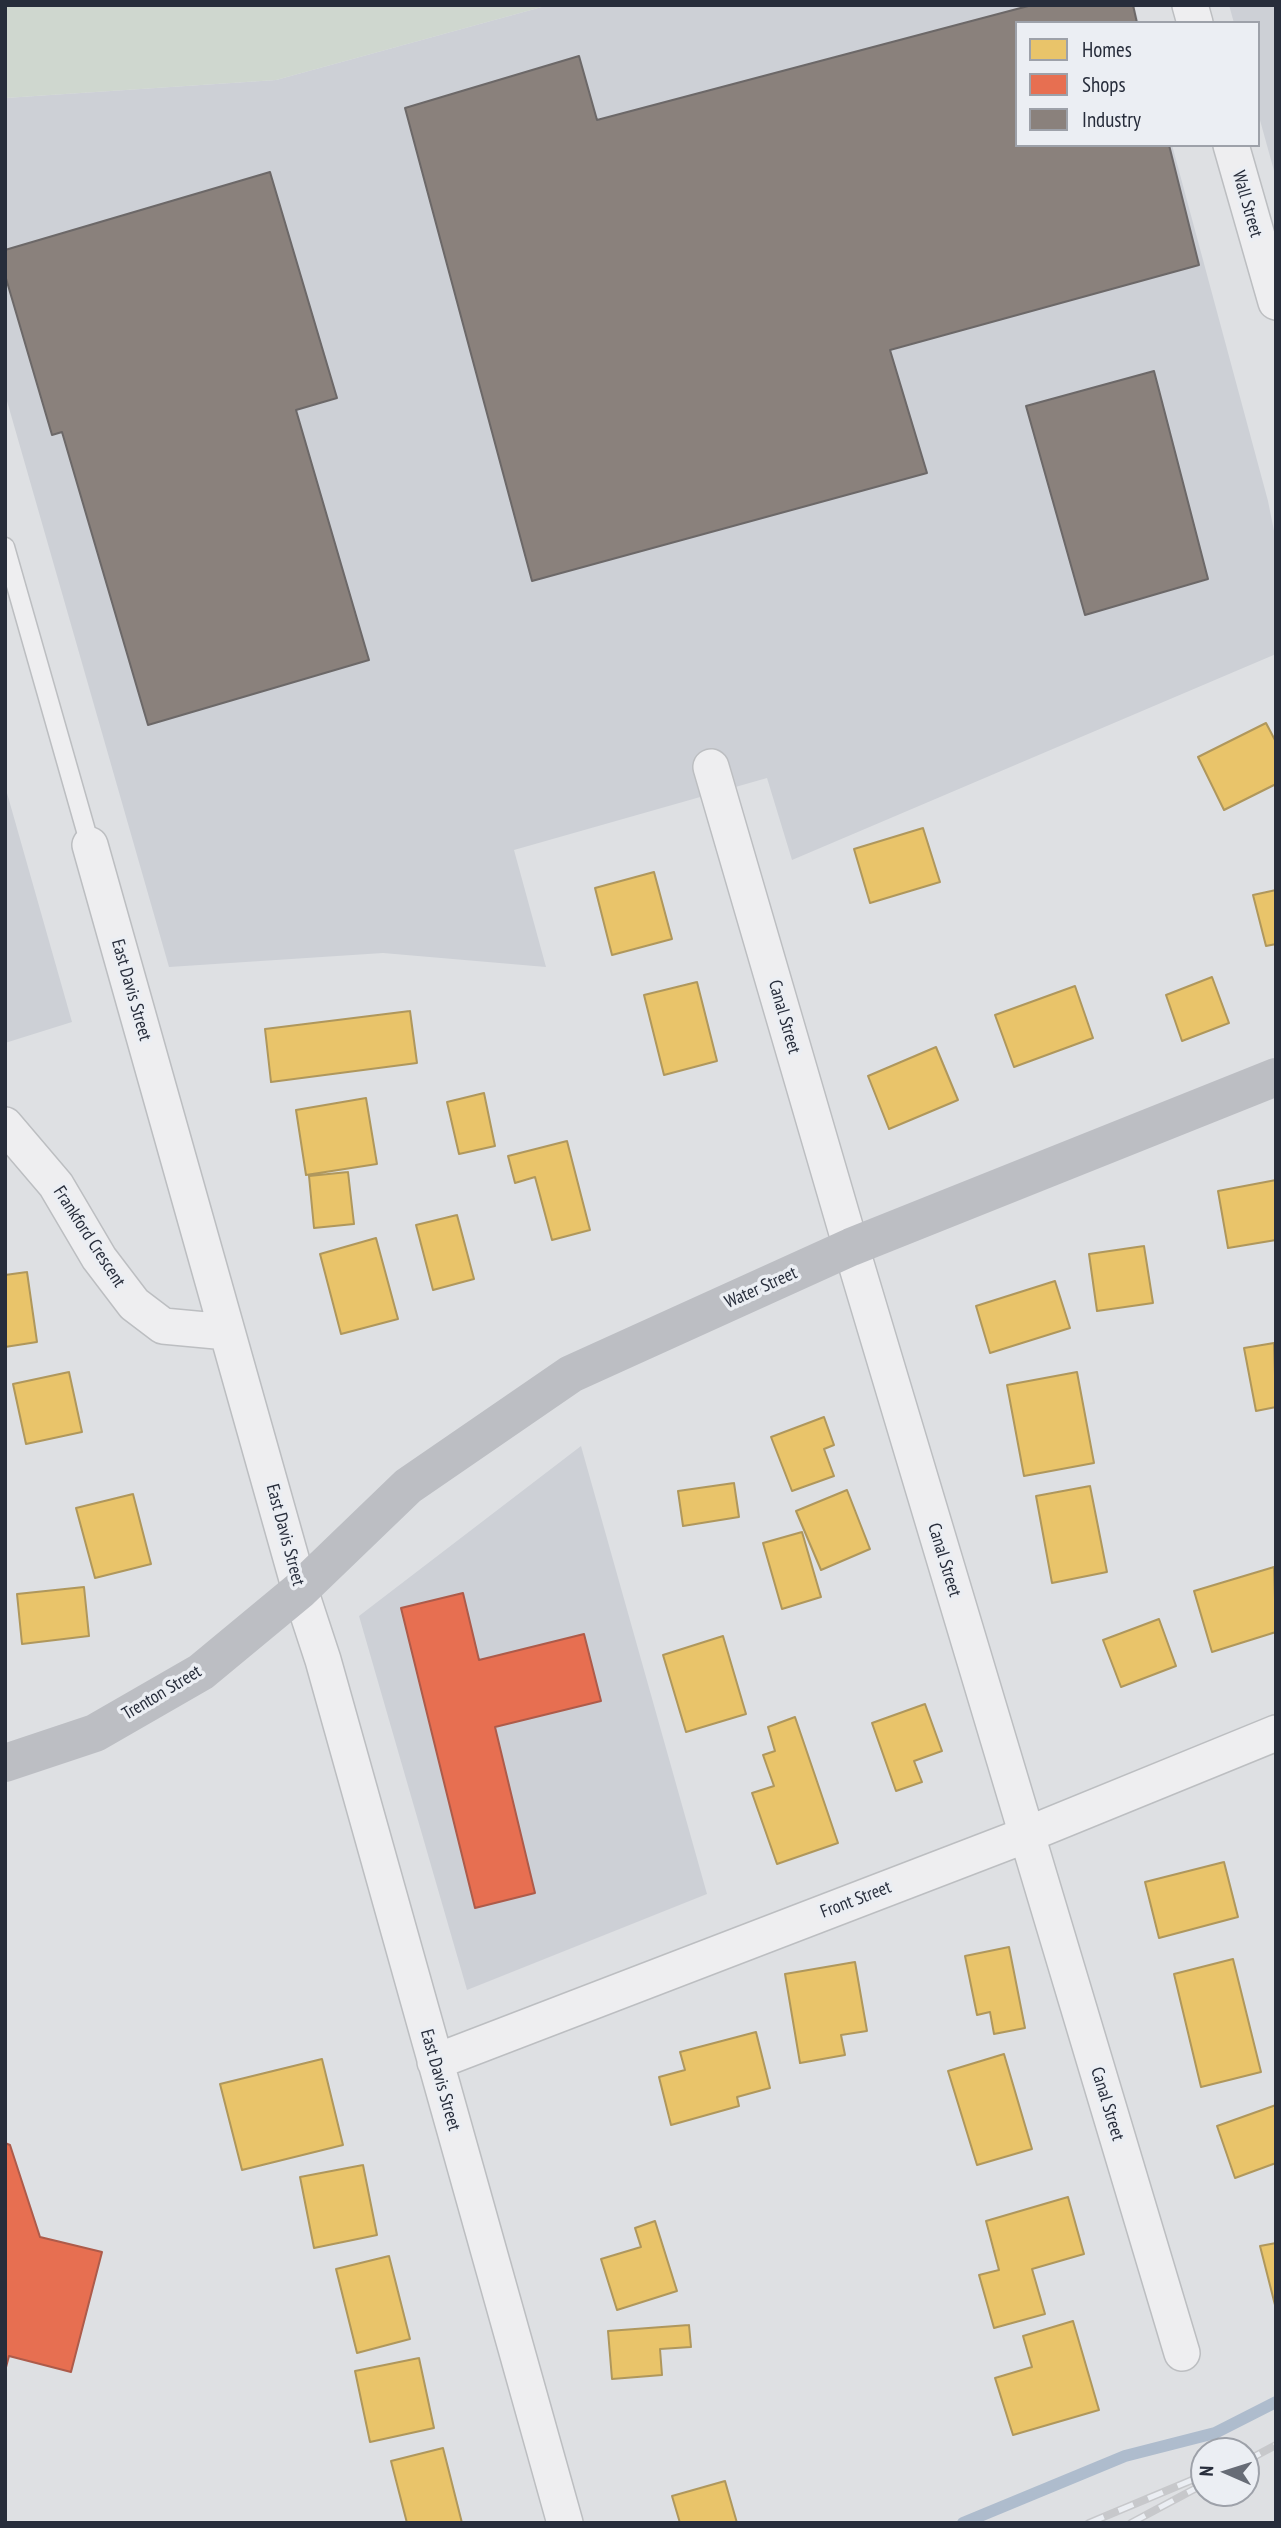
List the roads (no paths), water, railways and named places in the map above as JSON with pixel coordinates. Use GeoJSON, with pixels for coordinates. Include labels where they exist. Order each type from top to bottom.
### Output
{"type":"FeatureCollection","features":[{"type":"Feature","properties":{"kind":"main road","name":"Water Street"},"geometry":{"type":"LineString","coordinates":[[300,1590],[408,1486],[570,1374],[851,1247],[1276,1077]]}},
{"type":"Feature","properties":{"kind":"main road","name":"Trenton Street"},"geometry":{"type":"LineString","coordinates":[[5,1763],[95,1733],[201,1672],[300,1590]]}},
{"type":"Feature","properties":{"kind":"street","name":"Wall Street"},"geometry":{"type":"LineString","coordinates":[[1232,147],[1276,302]]}},
{"type":"Feature","properties":{"kind":"street","name":"Canal Street"},"geometry":{"type":"LineString","coordinates":[[711,766],[851,1247],[1182,2353]]}},
{"type":"Feature","properties":{"kind":"street","name":"East Davis Street"},"geometry":{"type":"LineString","coordinates":[[90,845],[300,1590],[327,1673],[565,2523]]}},
{"type":"Feature","properties":{"kind":"street","name":"Frankford Crescent"},"geometry":{"type":"LineString","coordinates":[[5,1125],[55,1185],[99,1258],[134,1304],[163,1326],[227,1332]]}},
{"type":"Feature","properties":{"kind":"street","name":"Front Street"},"geometry":{"type":"LineString","coordinates":[[435,2062],[1026,1835],[1276,1733]]}},
{"type":"Feature","properties":{"kind":"lane","name":"East Davis Street"},"geometry":{"type":"LineString","coordinates":[[5,547],[90,845]]}},
{"type":"Feature","properties":{"kind":"waterway"},"geometry":{"type":"LineString","coordinates":[[963,2523],[1125,2456],[1215,2433],[1276,2402]]}},
{"type":"Feature","properties":{"kind":"railway"},"geometry":{"type":"LineString","coordinates":[[1260,2454],[1276,2445]]}},
{"type":"Feature","properties":{"kind":"railway"},"geometry":{"type":"LineString","coordinates":[[1089,2523],[1190,2481]]}},
{"type":"Feature","properties":{"kind":"railway"},"geometry":{"type":"LineString","coordinates":[[1131,2523],[1190,2491]]}}]}
